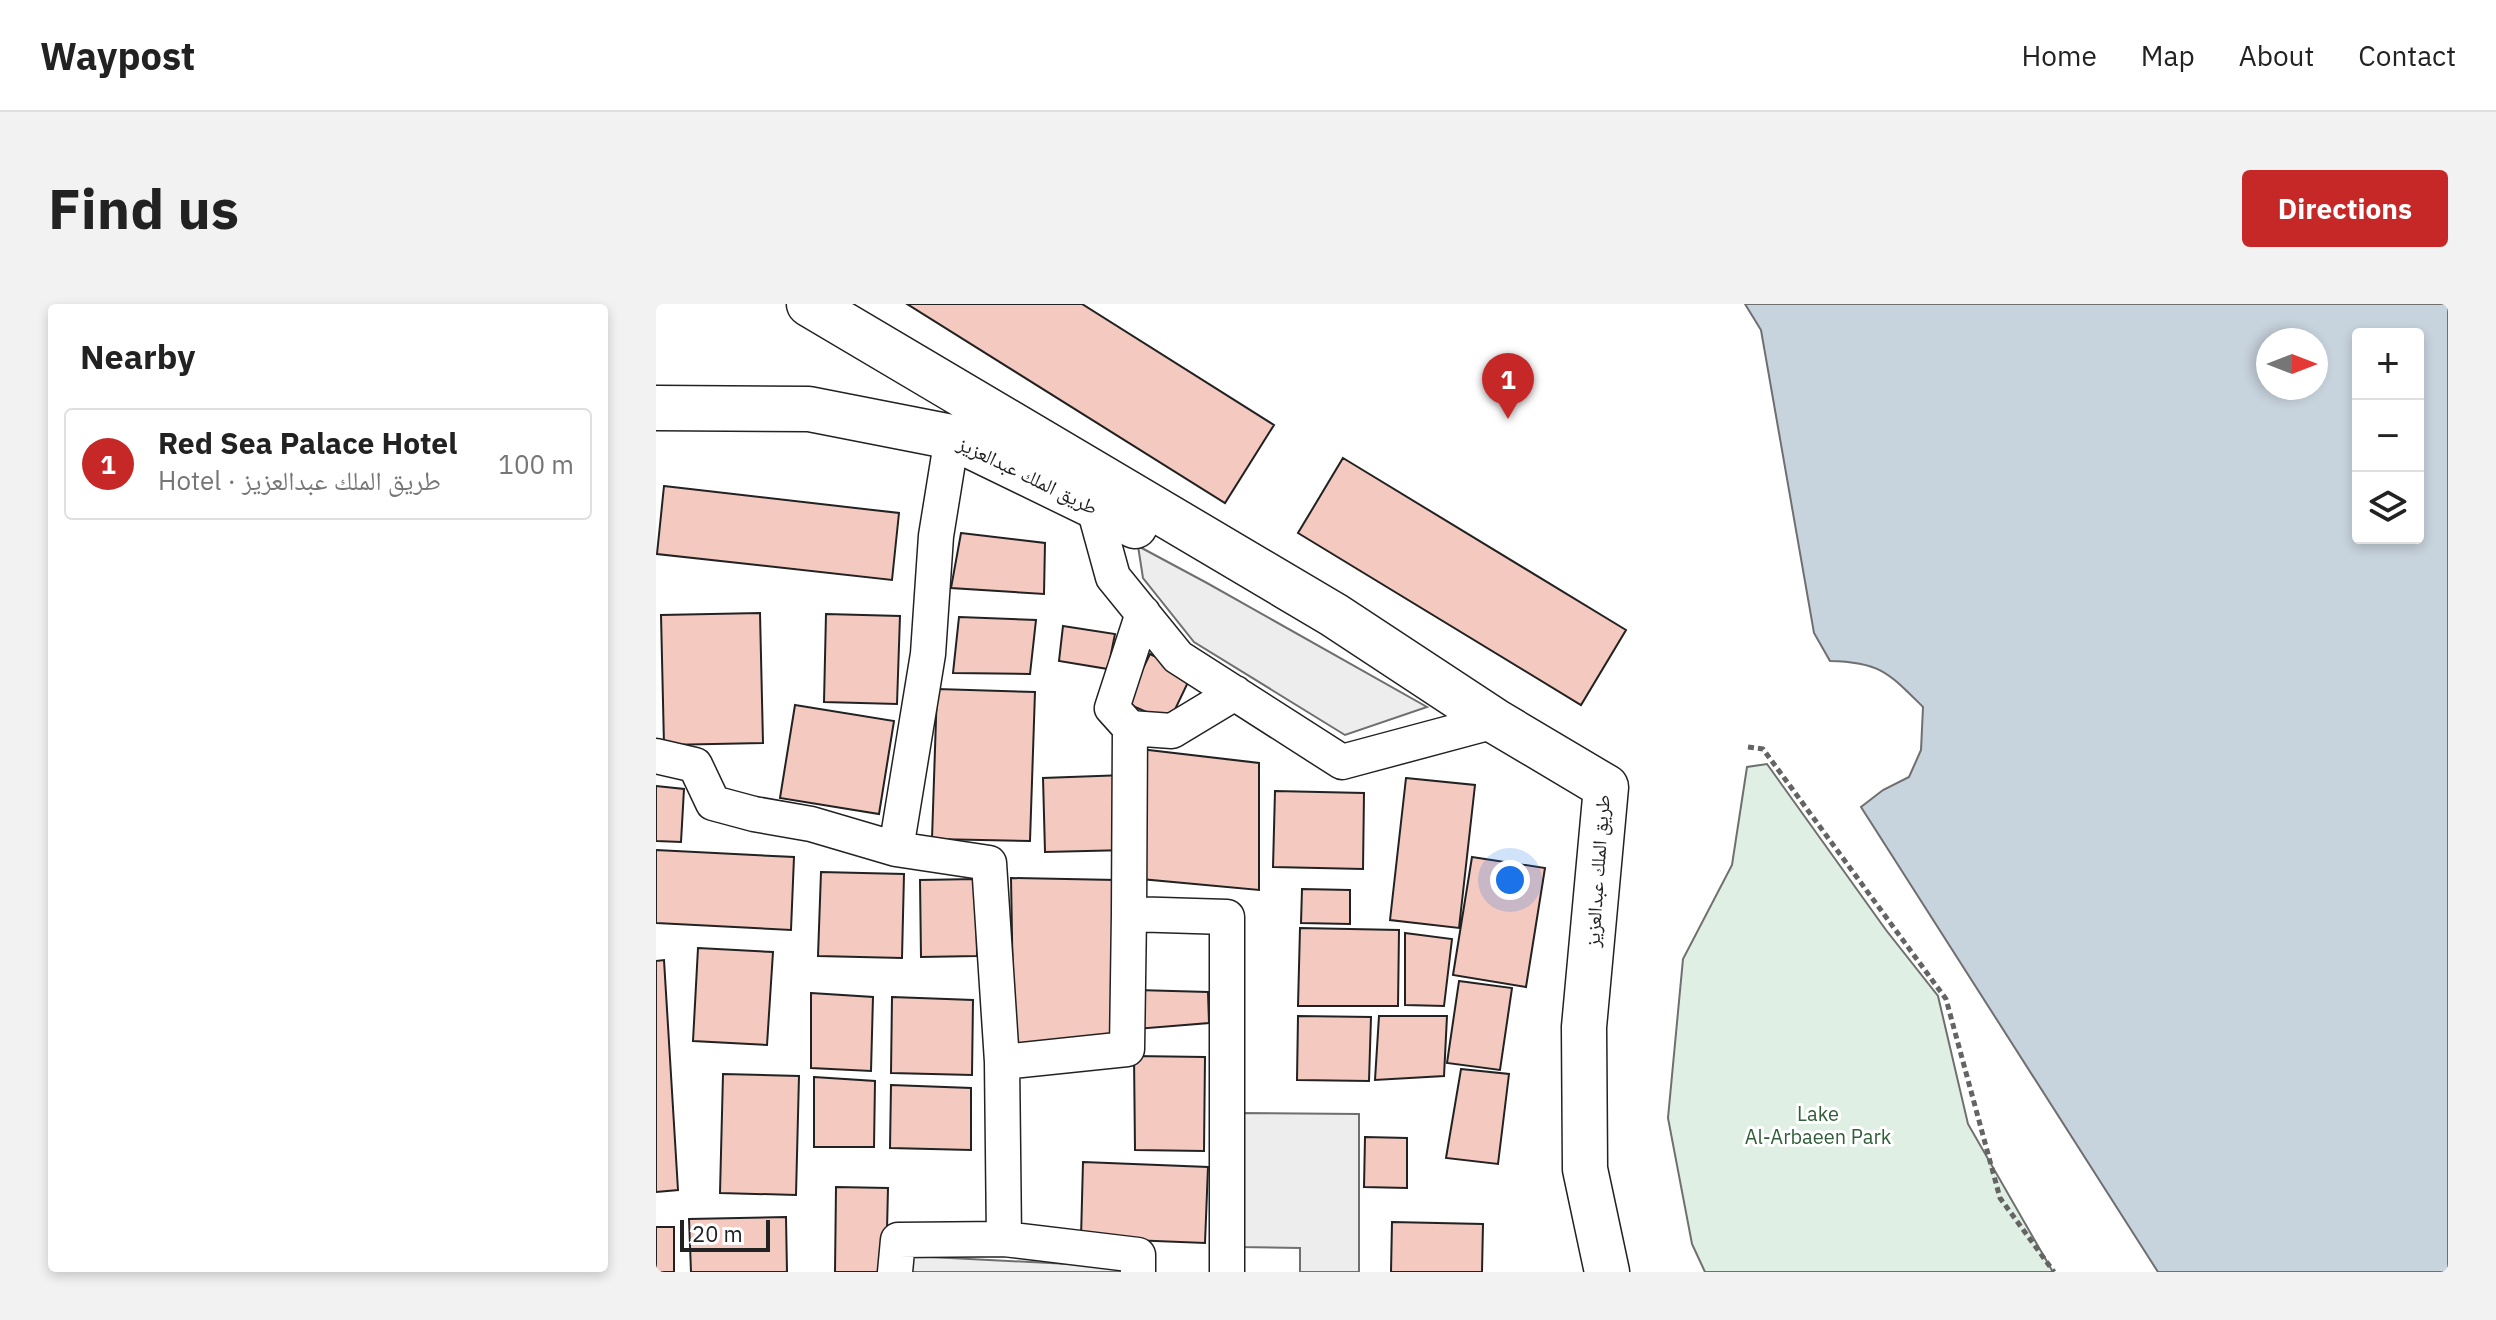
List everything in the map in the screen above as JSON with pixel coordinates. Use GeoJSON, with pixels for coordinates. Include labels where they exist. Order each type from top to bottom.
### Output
{"type":"FeatureCollection","features":[{"type":"Feature","properties":{"kind":"main road","name":"طريق الملك عبدالعزيز"},"geometry":{"type":"LineString","coordinates":[[809,304],[1334,615],[1495,721],[1606,787],[1584,1027],[1585,1169],[1607,1272]]}},
{"type":"Feature","properties":{"kind":"main road","name":"طريق الملك عبدالعزيز"},"geometry":{"type":"LineString","coordinates":[[656,408],[809,409],[952,437],[1094,508],[1334,615]]}},
{"type":"Feature","properties":{"kind":"street"},"geometry":{"type":"LineString","coordinates":[[896,849],[928,654],[936,536],[952,437]]}},
{"type":"Feature","properties":{"kind":"street"},"geometry":{"type":"LineString","coordinates":[[1094,508],[1113,577],[1178,657],[1342,762],[1495,721]]}},
{"type":"Feature","properties":{"kind":"street"},"geometry":{"type":"LineString","coordinates":[[1002,1062],[1127,1049],[1130,728],[1112,708],[1143,613]]}},
{"type":"Feature","properties":{"kind":"street"},"geometry":{"type":"LineString","coordinates":[[1130,728],[1172,731],[1235,693]]}},
{"type":"Feature","properties":{"kind":"street"},"geometry":{"type":"LineString","coordinates":[[656,756],[695,765],[713,803],[811,824],[896,849],[989,863],[1002,1062],[1004,1239]]}},
{"type":"Feature","properties":{"kind":"street"},"geometry":{"type":"LineString","coordinates":[[1129,914],[1227,917],[1227,1272]]}},
{"type":"Feature","properties":{"kind":"street"},"geometry":{"type":"LineString","coordinates":[[895,1272],[898,1240],[1004,1239],[1138,1255],[1138,1272]]}},
{"type":"Feature","properties":{"kind":"path"},"geometry":{"type":"LineString","coordinates":[[1748,747],[1763,749],[1946,999],[2000,1198],[2054,1272]]}},
{"type":"Feature","properties":{"kind":"green space","name":"Lake Al-Arbaeen Park"},"geometry":{"type":"Polygon","coordinates":[[[1767,764],[1886,930],[1938,996],[1968,1124],[2053,1272],[1705,1272],[1692,1244],[1668,1118],[1683,959],[1732,865],[1747,767],[1767,764]]]}},
{"type":"Feature","properties":{"kind":"shaded area"},"geometry":{"type":"Polygon","coordinates":[[[1745,304],[2448,304],[2448,1272],[2158,1272],[1861,807],[1883,790],[1909,777],[1921,750],[1923,707],[1892,678],[1872,667],[1830,661],[1814,633],[1761,330],[1745,304]]]}},
{"type":"Feature","properties":{"kind":"shaded area"},"geometry":{"type":"Polygon","coordinates":[[[1138,546],[1427,707],[1345,735],[1194,642],[1143,578],[1138,546]]]}},
{"type":"Feature","properties":{"kind":"shaded area"},"geometry":{"type":"Polygon","coordinates":[[[1241,1113],[1359,1114],[1359,1272],[1300,1272],[1300,1248],[1240,1247],[1241,1113]]]}},
{"type":"Feature","properties":{"kind":"shaded area"},"geometry":{"type":"Polygon","coordinates":[[[911,1256],[1128,1267],[1128,1272],[910,1272],[911,1256]]]}},
{"type":"Feature","properties":{"kind":"building"},"geometry":{"type":"Polygon","coordinates":[[[907,304],[1082,304],[1274,425],[1225,503],[907,304]]]}},
{"type":"Feature","properties":{"kind":"building"},"geometry":{"type":"Polygon","coordinates":[[[1343,458],[1626,630],[1581,705],[1298,533],[1343,458]]]}},
{"type":"Feature","properties":{"kind":"building"},"geometry":{"type":"Polygon","coordinates":[[[664,486],[899,513],[892,580],[657,554],[664,486]]]}},
{"type":"Feature","properties":{"kind":"building"},"geometry":{"type":"Polygon","coordinates":[[[961,533],[1045,543],[1044,594],[951,588],[961,533]]]}},
{"type":"Feature","properties":{"kind":"building"},"geometry":{"type":"Polygon","coordinates":[[[760,613],[763,743],[664,745],[661,615],[760,613]]]}},
{"type":"Feature","properties":{"kind":"building"},"geometry":{"type":"Polygon","coordinates":[[[826,614],[900,616],[897,704],[824,702],[826,614]]]}},
{"type":"Feature","properties":{"kind":"building"},"geometry":{"type":"Polygon","coordinates":[[[959,617],[1036,620],[1030,674],[953,673],[959,617]]]}},
{"type":"Feature","properties":{"kind":"building"},"geometry":{"type":"Polygon","coordinates":[[[1063,626],[1115,634],[1108,669],[1059,661],[1063,626]]]}},
{"type":"Feature","properties":{"kind":"building"},"geometry":{"type":"Polygon","coordinates":[[[1150,654],[1192,674],[1169,722],[1126,703],[1150,654]]]}},
{"type":"Feature","properties":{"kind":"building"},"geometry":{"type":"Polygon","coordinates":[[[937,689],[1035,692],[1030,841],[932,839],[937,689]]]}},
{"type":"Feature","properties":{"kind":"building"},"geometry":{"type":"Polygon","coordinates":[[[795,705],[894,721],[879,814],[780,798],[795,705]]]}},
{"type":"Feature","properties":{"kind":"building"},"geometry":{"type":"Polygon","coordinates":[[[1140,749],[1259,763],[1259,890],[1141,879],[1140,749]]]}},
{"type":"Feature","properties":{"kind":"building"},"geometry":{"type":"Polygon","coordinates":[[[1125,775],[1128,850],[1045,852],[1043,778],[1125,775]]]}},
{"type":"Feature","properties":{"kind":"building"},"geometry":{"type":"Polygon","coordinates":[[[1406,778],[1475,785],[1459,928],[1390,920],[1406,778]]]}},
{"type":"Feature","properties":{"kind":"building"},"geometry":{"type":"Polygon","coordinates":[[[656,786],[684,789],[681,842],[656,841],[656,786]]]}},
{"type":"Feature","properties":{"kind":"building"},"geometry":{"type":"Polygon","coordinates":[[[1275,791],[1364,793],[1363,869],[1273,867],[1275,791]]]}},
{"type":"Feature","properties":{"kind":"building"},"geometry":{"type":"Polygon","coordinates":[[[656,850],[794,857],[791,930],[656,923],[656,850]]]}},
{"type":"Feature","properties":{"kind":"building"},"geometry":{"type":"Polygon","coordinates":[[[1472,857],[1545,868],[1526,987],[1453,975],[1472,857]]]}},
{"type":"Feature","properties":{"kind":"building"},"geometry":{"type":"Polygon","coordinates":[[[821,872],[904,874],[902,958],[818,956],[821,872]]]}},
{"type":"Feature","properties":{"kind":"building"},"geometry":{"type":"Polygon","coordinates":[[[1011,878],[1116,880],[1112,1048],[1014,1051],[1011,878]]]}},
{"type":"Feature","properties":{"kind":"building"},"geometry":{"type":"Polygon","coordinates":[[[976,879],[977,956],[921,957],[920,880],[976,879]]]}},
{"type":"Feature","properties":{"kind":"building"},"geometry":{"type":"Polygon","coordinates":[[[1302,889],[1350,890],[1350,924],[1301,923],[1302,889]]]}},
{"type":"Feature","properties":{"kind":"building"},"geometry":{"type":"Polygon","coordinates":[[[1300,928],[1399,930],[1398,1006],[1298,1006],[1300,928]]]}},
{"type":"Feature","properties":{"kind":"building"},"geometry":{"type":"Polygon","coordinates":[[[1405,933],[1452,939],[1444,1006],[1405,1005],[1405,933]]]}},
{"type":"Feature","properties":{"kind":"building"},"geometry":{"type":"Polygon","coordinates":[[[698,948],[773,952],[767,1045],[693,1041],[698,948]]]}},
{"type":"Feature","properties":{"kind":"building"},"geometry":{"type":"Polygon","coordinates":[[[664,960],[678,1190],[656,1192],[656,961],[664,960]]]}},
{"type":"Feature","properties":{"kind":"building"},"geometry":{"type":"Polygon","coordinates":[[[1459,981],[1512,988],[1500,1070],[1447,1063],[1459,981]]]}},
{"type":"Feature","properties":{"kind":"building"},"geometry":{"type":"Polygon","coordinates":[[[1137,990],[1208,992],[1209,1023],[1136,1029],[1137,990]]]}},
{"type":"Feature","properties":{"kind":"building"},"geometry":{"type":"Polygon","coordinates":[[[811,993],[873,997],[871,1071],[811,1068],[811,993]]]}},
{"type":"Feature","properties":{"kind":"building"},"geometry":{"type":"Polygon","coordinates":[[[892,997],[973,1000],[972,1075],[891,1073],[892,997]]]}},
{"type":"Feature","properties":{"kind":"building"},"geometry":{"type":"Polygon","coordinates":[[[1298,1016],[1371,1017],[1369,1081],[1297,1080],[1298,1016]]]}},
{"type":"Feature","properties":{"kind":"building"},"geometry":{"type":"Polygon","coordinates":[[[1379,1016],[1447,1016],[1444,1076],[1375,1080],[1379,1016]]]}},
{"type":"Feature","properties":{"kind":"building"},"geometry":{"type":"Polygon","coordinates":[[[1134,1056],[1205,1057],[1204,1151],[1135,1150],[1134,1056]]]}},
{"type":"Feature","properties":{"kind":"building"},"geometry":{"type":"Polygon","coordinates":[[[1461,1069],[1509,1074],[1498,1164],[1446,1158],[1461,1069]]]}},
{"type":"Feature","properties":{"kind":"building"},"geometry":{"type":"Polygon","coordinates":[[[723,1074],[799,1076],[796,1195],[720,1193],[723,1074]]]}},
{"type":"Feature","properties":{"kind":"building"},"geometry":{"type":"Polygon","coordinates":[[[814,1077],[875,1081],[874,1147],[814,1147],[814,1077]]]}},
{"type":"Feature","properties":{"kind":"building"},"geometry":{"type":"Polygon","coordinates":[[[891,1085],[971,1088],[971,1150],[890,1148],[891,1085]]]}},
{"type":"Feature","properties":{"kind":"building"},"geometry":{"type":"Polygon","coordinates":[[[1365,1137],[1407,1138],[1407,1188],[1364,1187],[1365,1137]]]}},
{"type":"Feature","properties":{"kind":"building"},"geometry":{"type":"Polygon","coordinates":[[[1083,1162],[1208,1167],[1205,1243],[1081,1238],[1083,1162]]]}},
{"type":"Feature","properties":{"kind":"building"},"geometry":{"type":"Polygon","coordinates":[[[836,1187],[888,1188],[886,1272],[835,1272],[836,1187]]]}},
{"type":"Feature","properties":{"kind":"building"},"geometry":{"type":"Polygon","coordinates":[[[786,1217],[787,1272],[691,1272],[689,1219],[786,1217]]]}},
{"type":"Feature","properties":{"kind":"building"},"geometry":{"type":"Polygon","coordinates":[[[1392,1222],[1483,1224],[1482,1272],[1391,1272],[1392,1222]]]}},
{"type":"Feature","properties":{"kind":"building"},"geometry":{"type":"Polygon","coordinates":[[[656,1227],[674,1227],[674,1272],[656,1272],[656,1227]]]}},
{"type":"Feature","properties":{"kind":"place","name":"Red Sea Palace Hotel"},"geometry":{"type":"Point","coordinates":[1508,419]}}]}
